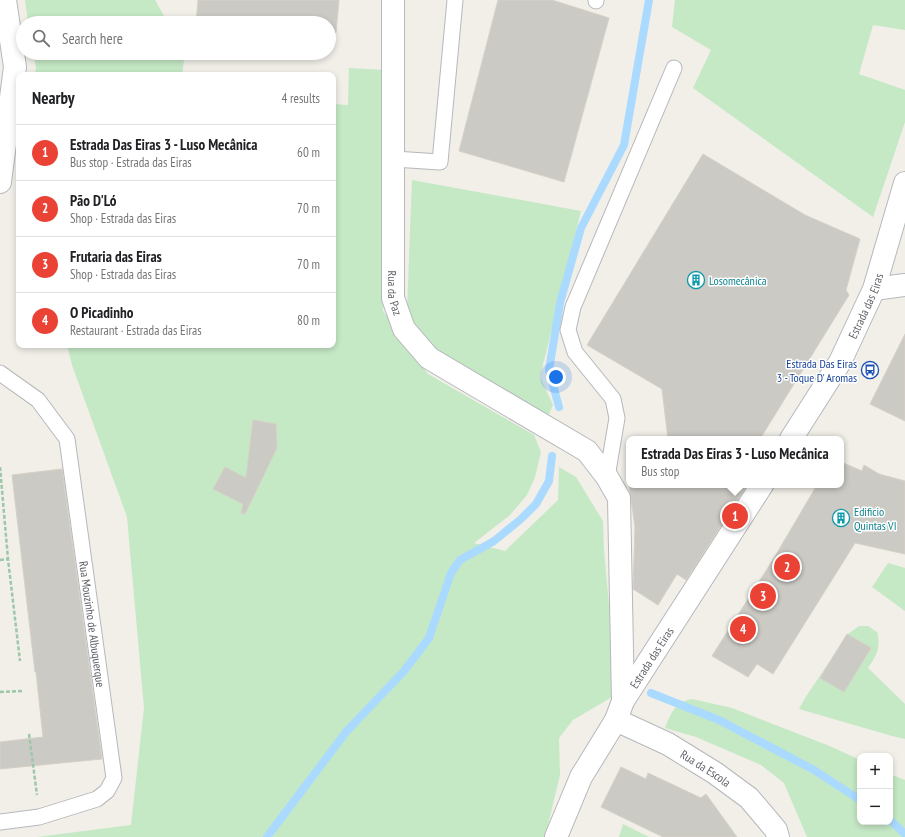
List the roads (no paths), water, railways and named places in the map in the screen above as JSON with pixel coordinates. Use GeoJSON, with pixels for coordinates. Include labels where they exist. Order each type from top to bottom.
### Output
{"type":"FeatureCollection","features":[{"type":"Feature","properties":{"kind":"street"},"geometry":{"type":"LineString","coordinates":[[0,182],[15,67],[6,0]]}},
{"type":"Feature","properties":{"kind":"street","name":"Rua da Paz"},"geometry":{"type":"LineString","coordinates":[[393,0],[393,298],[404,329],[429,358],[587,451],[607,477],[618,498],[619,710]]}},
{"type":"Feature","properties":{"kind":"street","name":"Estrada das Eiras"},"geometry":{"type":"LineString","coordinates":[[793,436],[840,362],[874,289],[905,183]]}},
{"type":"Feature","properties":{"kind":"street"},"geometry":{"type":"LineString","coordinates":[[874,289],[905,285]]}},
{"type":"Feature","properties":{"kind":"street","name":"Estrada das Eiras"},"geometry":{"type":"LineString","coordinates":[[556,837],[581,777],[619,710],[760,488]]}},
{"type":"Feature","properties":{"kind":"street","name":"Rua da Escola"},"geometry":{"type":"LineString","coordinates":[[619,710],[749,798],[776,830],[778,837]]}},
{"type":"Feature","properties":{"kind":"lane"},"geometry":{"type":"LineString","coordinates":[[394,159],[440,162],[455,0]]}},
{"type":"Feature","properties":{"kind":"lane"},"geometry":{"type":"LineString","coordinates":[[607,477],[617,418],[612,399],[575,352],[568,330],[573,307],[674,68]]}},
{"type":"Feature","properties":{"kind":"lane","name":"Rua Mouzinho de Albuquerque"},"geometry":{"type":"LineString","coordinates":[[0,373],[38,400],[67,438],[114,778],[107,791],[97,799],[39,817],[0,822]]}},
{"type":"Feature","properties":{"kind":"waterway"},"geometry":{"type":"LineString","coordinates":[[559,407],[549,370],[560,303],[581,228],[624,145],[649,0]]}},
{"type":"Feature","properties":{"kind":"waterway"},"geometry":{"type":"LineString","coordinates":[[267,837],[346,732],[404,671],[429,638],[451,573],[460,560],[494,541],[521,519],[536,504],[549,481],[552,456]]}},
{"type":"Feature","properties":{"kind":"waterway"},"geometry":{"type":"LineString","coordinates":[[651,693],[719,720],[814,770],[857,798]]}},
{"type":"Feature","properties":{"kind":"waterway"},"geometry":{"type":"LineString","coordinates":[[893,823],[905,834]]}},
{"type":"Feature","properties":{"kind":"place","name":"Losomecânica"},"geometry":{"type":"Point","coordinates":[696,280]}},
{"type":"Feature","properties":{"kind":"place","name":"Estrada Das Eiras 3 - Toque D' Aromas"},"geometry":{"type":"Point","coordinates":[870,370]}},
{"type":"Feature","properties":{"kind":"place","name":"Estrada Das Eiras 3 - Luso Mecânica"},"geometry":{"type":"Point","coordinates":[735,516]}},
{"type":"Feature","properties":{"kind":"place","name":"Edificio Quintas VI"},"geometry":{"type":"Point","coordinates":[841,518]}},
{"type":"Feature","properties":{"kind":"place","name":"Pão D'Ló"},"geometry":{"type":"Point","coordinates":[787,567]}},
{"type":"Feature","properties":{"kind":"place","name":"Frutaria das Eiras"},"geometry":{"type":"Point","coordinates":[763,596]}},
{"type":"Feature","properties":{"kind":"place","name":"O Picadinho"},"geometry":{"type":"Point","coordinates":[743,629]}}]}
